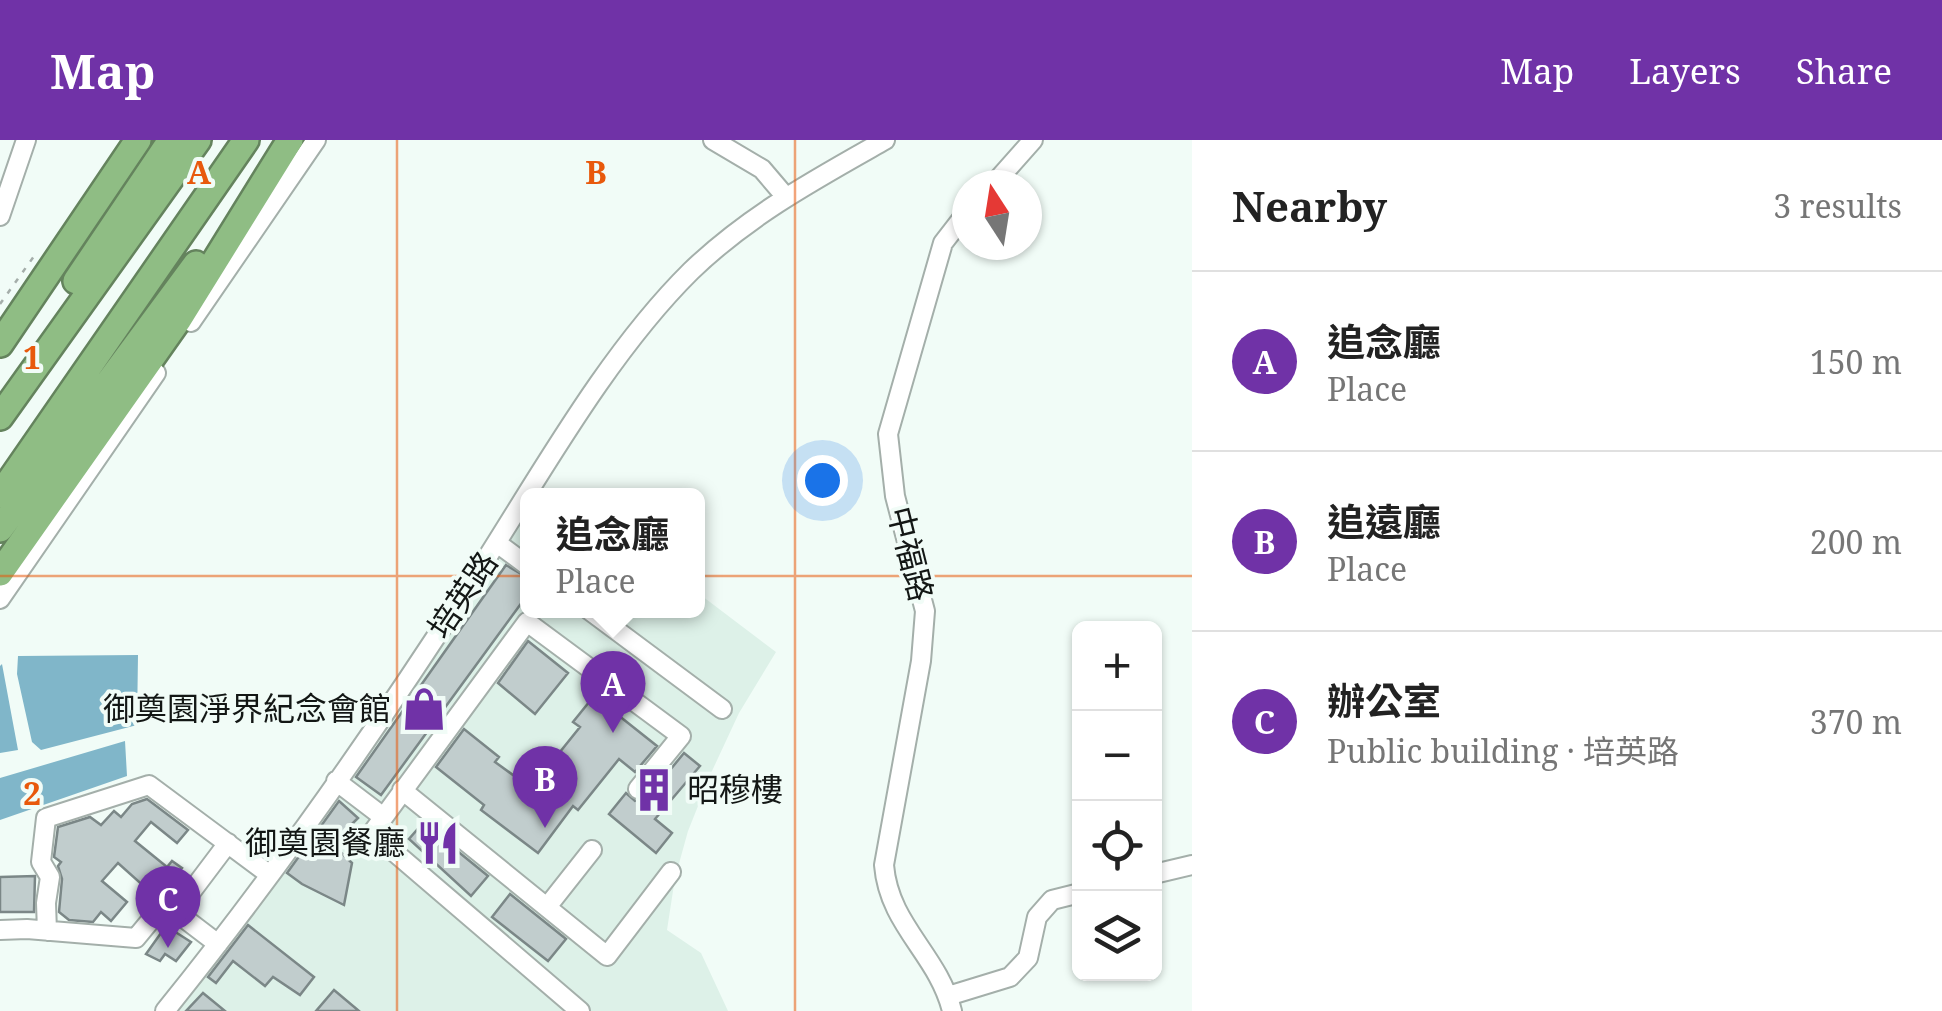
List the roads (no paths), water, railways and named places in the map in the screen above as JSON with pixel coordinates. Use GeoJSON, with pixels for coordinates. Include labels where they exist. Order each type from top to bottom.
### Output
{"type":"FeatureCollection","features":[{"type":"Feature","properties":{"kind":"highway"},"geometry":{"type":"LineString","coordinates":[[0,344],[138,140]]}},
{"type":"Feature","properties":{"kind":"highway"},"geometry":{"type":"LineString","coordinates":[[0,395],[171,140]]}},
{"type":"Feature","properties":{"kind":"highway"},"geometry":{"type":"LineString","coordinates":[[0,416],[198,140]]}},
{"type":"Feature","properties":{"kind":"highway"},"geometry":{"type":"LineString","coordinates":[[0,495],[246,140]]}},
{"type":"Feature","properties":{"kind":"highway"},"geometry":{"type":"LineString","coordinates":[[0,529],[288,140]]}},
{"type":"Feature","properties":{"kind":"highway"},"geometry":{"type":"LineString","coordinates":[[0,573],[179,320],[288,140]]}},
{"type":"Feature","properties":{"kind":"street"},"geometry":{"type":"LineString","coordinates":[[0,216],[26,140]]}},
{"type":"Feature","properties":{"kind":"street"},"geometry":{"type":"LineString","coordinates":[[0,598],[316,140]]}},
{"type":"Feature","properties":{"kind":"street"},"geometry":{"type":"LineString","coordinates":[[713,140],[762,168],[784,196]]}},
{"type":"Feature","properties":{"kind":"street","name":"培英路"},"geometry":{"type":"LineString","coordinates":[[532,488],[600,383],[690,272],[744,224],[784,196],[885,140]]}},
{"type":"Feature","properties":{"kind":"street"},"geometry":{"type":"LineString","coordinates":[[1006,170],[1033,140]]}},
{"type":"Feature","properties":{"kind":"street","name":"中福路"},"geometry":{"type":"LineString","coordinates":[[950,1004],[936,968],[893,908],[886,886],[886,848],[921,661],[925,611],[895,496],[888,434],[943,243],[952,231]]}},
{"type":"Feature","properties":{"kind":"street","name":"培英路"},"geometry":{"type":"LineString","coordinates":[[172,1009],[336,781],[520,507]]}},
{"type":"Feature","properties":{"kind":"street"},"geometry":{"type":"LineString","coordinates":[[497,543],[520,560]]}},
{"type":"Feature","properties":{"kind":"street"},"geometry":{"type":"LineString","coordinates":[[600,618],[722,709]]}},
{"type":"Feature","properties":{"kind":"street"},"geometry":{"type":"LineString","coordinates":[[580,1011],[372,832],[527,622],[681,736],[638,790]]}},
{"type":"Feature","properties":{"kind":"street"},"geometry":{"type":"LineString","coordinates":[[336,781],[382,816]]}},
{"type":"Feature","properties":{"kind":"street"},"geometry":{"type":"LineString","coordinates":[[46,931],[50,878],[41,862],[46,818],[149,785],[270,875]]}},
{"type":"Feature","properties":{"kind":"street"},"geometry":{"type":"LineString","coordinates":[[402,790],[607,956],[671,872]]}},
{"type":"Feature","properties":{"kind":"street"},"geometry":{"type":"LineString","coordinates":[[176,912],[228,843]]}},
{"type":"Feature","properties":{"kind":"street"},"geometry":{"type":"LineString","coordinates":[[547,907],[592,850]]}},
{"type":"Feature","properties":{"kind":"street"},"geometry":{"type":"LineString","coordinates":[[1162,872],[1192,865]]}},
{"type":"Feature","properties":{"kind":"street"},"geometry":{"type":"LineString","coordinates":[[950,1004],[1010,977],[1028,958],[1037,917],[1052,900],[1072,894]]}},
{"type":"Feature","properties":{"kind":"street"},"geometry":{"type":"LineString","coordinates":[[0,930],[136,938],[154,915],[176,912],[218,944]]}},
{"type":"Feature","properties":{"kind":"water"},"geometry":{"type":"Polygon","coordinates":[[[138,655],[137,725],[41,750],[32,742],[17,674],[18,656],[138,655]]]}},
{"type":"Feature","properties":{"kind":"water"},"geometry":{"type":"Polygon","coordinates":[[[0,666],[18,750],[0,753],[0,666]]]}},
{"type":"Feature","properties":{"kind":"water"},"geometry":{"type":"Polygon","coordinates":[[[125,741],[127,776],[0,820],[0,778],[125,741]]]}},
{"type":"Feature","properties":{"kind":"place","name":"御奠園淨界紀念會館"},"geometry":{"type":"Point","coordinates":[424,709]}},
{"type":"Feature","properties":{"kind":"place","name":"追念廳"},"geometry":{"type":"Point","coordinates":[613,733]}},
{"type":"Feature","properties":{"kind":"place","name":"昭穆樓"},"geometry":{"type":"Point","coordinates":[654,790]}},
{"type":"Feature","properties":{"kind":"place","name":"追遠廳"},"geometry":{"type":"Point","coordinates":[545,828]}},
{"type":"Feature","properties":{"kind":"place","name":"御奠園餐廳"},"geometry":{"type":"Point","coordinates":[438,843]}},
{"type":"Feature","properties":{"kind":"place","name":"辦公室"},"geometry":{"type":"Point","coordinates":[168,948]}}]}
